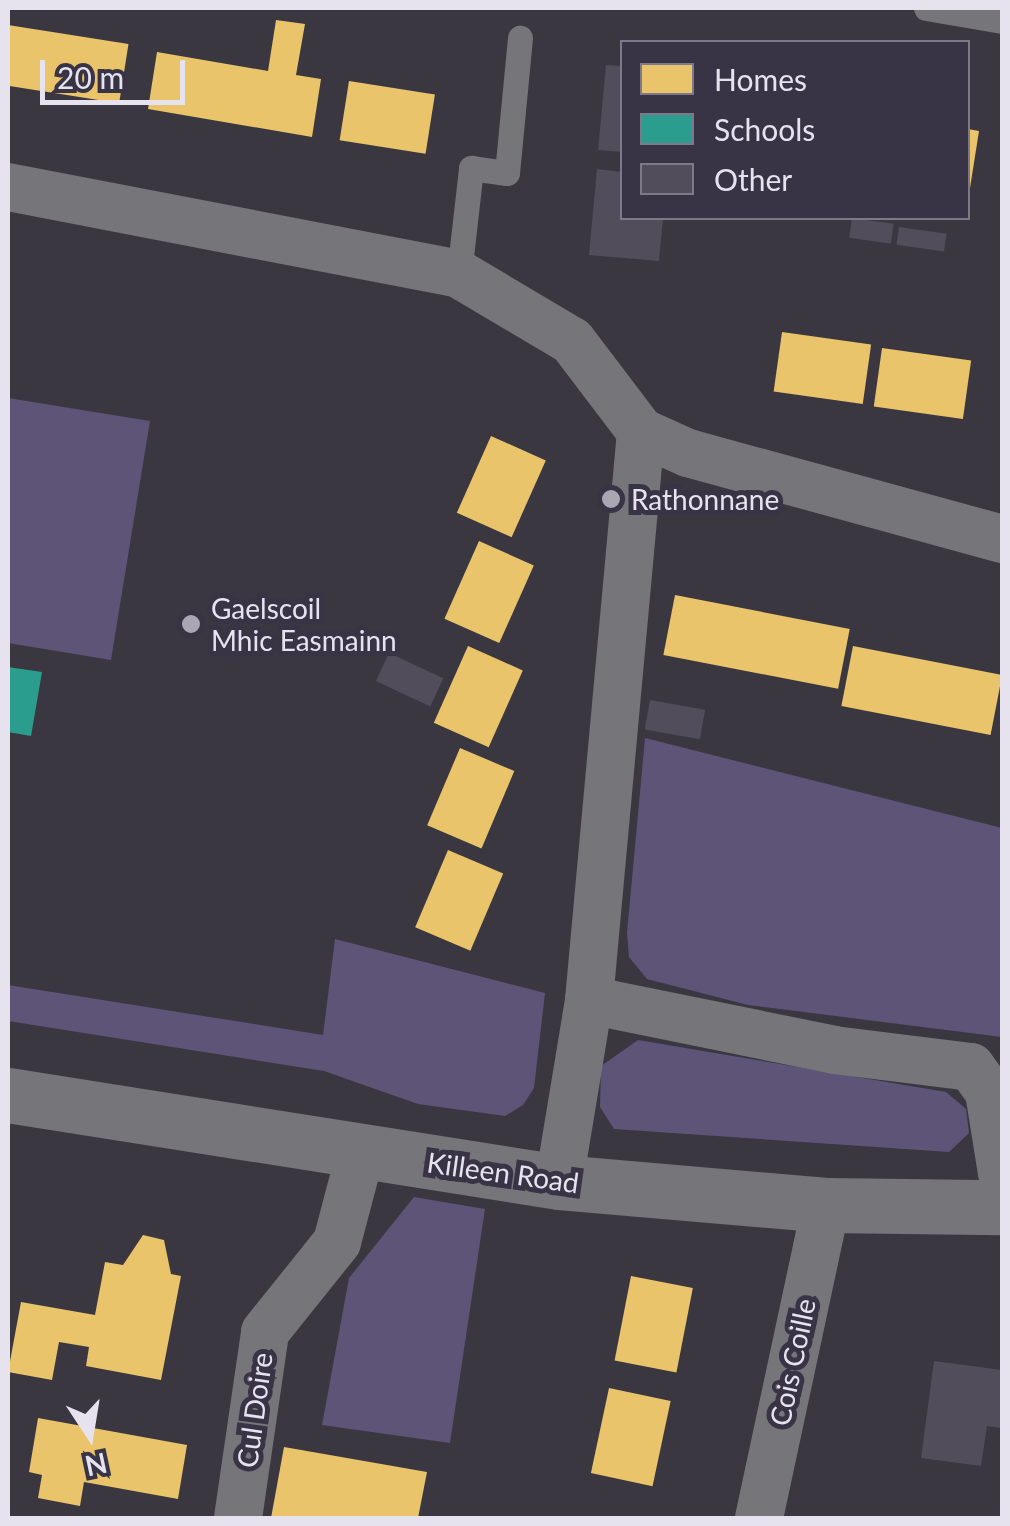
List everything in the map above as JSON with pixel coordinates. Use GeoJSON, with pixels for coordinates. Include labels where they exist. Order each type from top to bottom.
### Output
{"type":"FeatureCollection","features":[{"type":"Feature","properties":{"kind":"street"},"geometry":{"type":"LineString","coordinates":[[8,188],[458,274],[572,341],[641,432],[688,453],[1002,538]]}},
{"type":"Feature","properties":{"kind":"street"},"geometry":{"type":"LineString","coordinates":[[560,1182],[589,1000],[641,432]]}},
{"type":"Feature","properties":{"kind":"street"},"geometry":{"type":"LineString","coordinates":[[589,1000],[834,1050],[970,1066],[989,1092],[1002,1172]]}},
{"type":"Feature","properties":{"kind":"street","name":"Killeen Road"},"geometry":{"type":"LineString","coordinates":[[8,1095],[560,1182],[826,1205],[1002,1207]]}},
{"type":"Feature","properties":{"kind":"street","name":"Cul Doire"},"geometry":{"type":"LineString","coordinates":[[238,1518],[265,1332],[337,1242],[361,1151]]}},
{"type":"Feature","properties":{"kind":"street","name":"Cois Coille"},"geometry":{"type":"LineString","coordinates":[[760,1518],[826,1205]]}},
{"type":"Feature","properties":{"kind":"lane"},"geometry":{"type":"LineString","coordinates":[[926,8],[1002,21]]}},
{"type":"Feature","properties":{"kind":"lane"},"geometry":{"type":"LineString","coordinates":[[458,274],[470,168],[507,173],[520,38]]}},
{"type":"Feature","properties":{"kind":"shaded area"},"geometry":{"type":"Polygon","coordinates":[[[8,398],[150,421],[111,660],[8,643],[8,398]]]}},
{"type":"Feature","properties":{"kind":"shaded area"},"geometry":{"type":"Polygon","coordinates":[[[645,738],[1002,828],[1002,1037],[748,1005],[647,979],[629,957],[627,933],[645,738]]]}},
{"type":"Feature","properties":{"kind":"shaded area"},"geometry":{"type":"Polygon","coordinates":[[[335,939],[545,993],[534,1088],[523,1105],[505,1116],[418,1104],[324,1071],[8,1021],[8,985],[323,1035],[335,939]]]}},
{"type":"Feature","properties":{"kind":"shaded area"},"geometry":{"type":"Polygon","coordinates":[[[638,1040],[946,1092],[966,1109],[969,1133],[949,1152],[614,1129],[600,1107],[601,1066],[638,1040]]]}},
{"type":"Feature","properties":{"kind":"shaded area"},"geometry":{"type":"Polygon","coordinates":[[[414,1197],[485,1209],[450,1443],[322,1425],[349,1278],[414,1197]]]}},
{"type":"Feature","properties":{"kind":"building: Homes"},"geometry":{"type":"Polygon","coordinates":[[[276,20],[305,24],[296,75],[321,79],[312,137],[148,109],[157,52],[268,71],[276,20]]]}},
{"type":"Feature","properties":{"kind":"building: Homes"},"geometry":{"type":"Polygon","coordinates":[[[8,25],[128,44],[119,103],[8,86],[8,25]]]}},
{"type":"Feature","properties":{"kind":"building: Homes"},"geometry":{"type":"Polygon","coordinates":[[[349,81],[435,95],[426,154],[340,140],[349,81]]]}},
{"type":"Feature","properties":{"kind":"building: Homes"},"geometry":{"type":"Polygon","coordinates":[[[970,129],[979,131],[970,188],[970,129]]]}},
{"type":"Feature","properties":{"kind":"building: Homes"},"geometry":{"type":"Polygon","coordinates":[[[782,332],[871,345],[863,404],[774,391],[782,332]]]}},
{"type":"Feature","properties":{"kind":"building: Homes"},"geometry":{"type":"Polygon","coordinates":[[[882,348],[971,361],[963,419],[874,406],[882,348]]]}},
{"type":"Feature","properties":{"kind":"building: Homes"},"geometry":{"type":"Polygon","coordinates":[[[491,436],[546,460],[512,537],[457,513],[491,436]]]}},
{"type":"Feature","properties":{"kind":"building: Homes"},"geometry":{"type":"Polygon","coordinates":[[[479,541],[534,565],[499,643],[444,619],[479,541]]]}},
{"type":"Feature","properties":{"kind":"building: Homes"},"geometry":{"type":"Polygon","coordinates":[[[675,595],[850,629],[838,689],[663,655],[675,595]]]}},
{"type":"Feature","properties":{"kind":"building: Homes"},"geometry":{"type":"Polygon","coordinates":[[[468,646],[523,670],[489,747],[434,723],[468,646]]]}},
{"type":"Feature","properties":{"kind":"building: Homes"},"geometry":{"type":"Polygon","coordinates":[[[853,646],[1002,675],[991,735],[841,706],[853,646]]]}},
{"type":"Feature","properties":{"kind":"building: Homes"},"geometry":{"type":"Polygon","coordinates":[[[460,748],[514,771],[481,848],[427,825],[460,748]]]}},
{"type":"Feature","properties":{"kind":"building: Homes"},"geometry":{"type":"Polygon","coordinates":[[[448,850],[503,873],[470,951],[415,927],[448,850]]]}},
{"type":"Feature","properties":{"kind":"building: Homes"},"geometry":{"type":"Polygon","coordinates":[[[143,1235],[164,1240],[171,1274],[181,1276],[161,1380],[86,1366],[89,1347],[59,1342],[52,1380],[8,1372],[21,1302],[95,1315],[105,1262],[123,1265],[143,1235]]]}},
{"type":"Feature","properties":{"kind":"building: Homes"},"geometry":{"type":"Polygon","coordinates":[[[631,1276],[693,1288],[676,1372],[615,1360],[631,1276]]]}},
{"type":"Feature","properties":{"kind":"building: Homes"},"geometry":{"type":"Polygon","coordinates":[[[609,1388],[671,1401],[653,1486],[591,1473],[609,1388]]]}},
{"type":"Feature","properties":{"kind":"building: Homes"},"geometry":{"type":"Polygon","coordinates":[[[38,1418],[187,1445],[178,1499],[84,1482],[80,1506],[38,1498],[42,1475],[29,1472],[38,1418]]]}},
{"type":"Feature","properties":{"kind":"building: Homes"},"geometry":{"type":"Polygon","coordinates":[[[284,1447],[427,1472],[418,1518],[271,1518],[284,1447]]]}},
{"type":"Feature","properties":{"kind":"building: Schools"},"geometry":{"type":"Polygon","coordinates":[[[8,667],[42,672],[31,736],[8,732],[8,667]]]}},
{"type":"Feature","properties":{"kind":"building: Other"},"geometry":{"type":"Polygon","coordinates":[[[606,65],[620,66],[620,152],[598,150],[606,65]]]}},
{"type":"Feature","properties":{"kind":"building: Other"},"geometry":{"type":"Polygon","coordinates":[[[597,169],[620,172],[620,220],[663,220],[659,261],[589,255],[597,169]]]}},
{"type":"Feature","properties":{"kind":"building: Other"},"geometry":{"type":"Polygon","coordinates":[[[852,220],[894,224],[891,244],[849,238],[852,220]]]}},
{"type":"Feature","properties":{"kind":"building: Other"},"geometry":{"type":"Polygon","coordinates":[[[899,227],[947,234],[944,252],[896,245],[899,227]]]}},
{"type":"Feature","properties":{"kind":"building: Other"},"geometry":{"type":"Polygon","coordinates":[[[389,653],[443,678],[430,706],[376,681],[389,653]]]}},
{"type":"Feature","properties":{"kind":"building: Other"},"geometry":{"type":"Polygon","coordinates":[[[650,700],[705,710],[700,739],[645,730],[650,700]]]}},
{"type":"Feature","properties":{"kind":"building: Other"},"geometry":{"type":"Polygon","coordinates":[[[934,1361],[1002,1370],[1002,1428],[987,1426],[981,1466],[921,1458],[934,1361]]]}},
{"type":"Feature","properties":{"kind":"place","name":"Rathonnane"},"geometry":{"type":"Point","coordinates":[611,499]}},
{"type":"Feature","properties":{"kind":"place","name":"Gaelscoil Mhic Easmainn"},"geometry":{"type":"Point","coordinates":[191,624]}}]}
